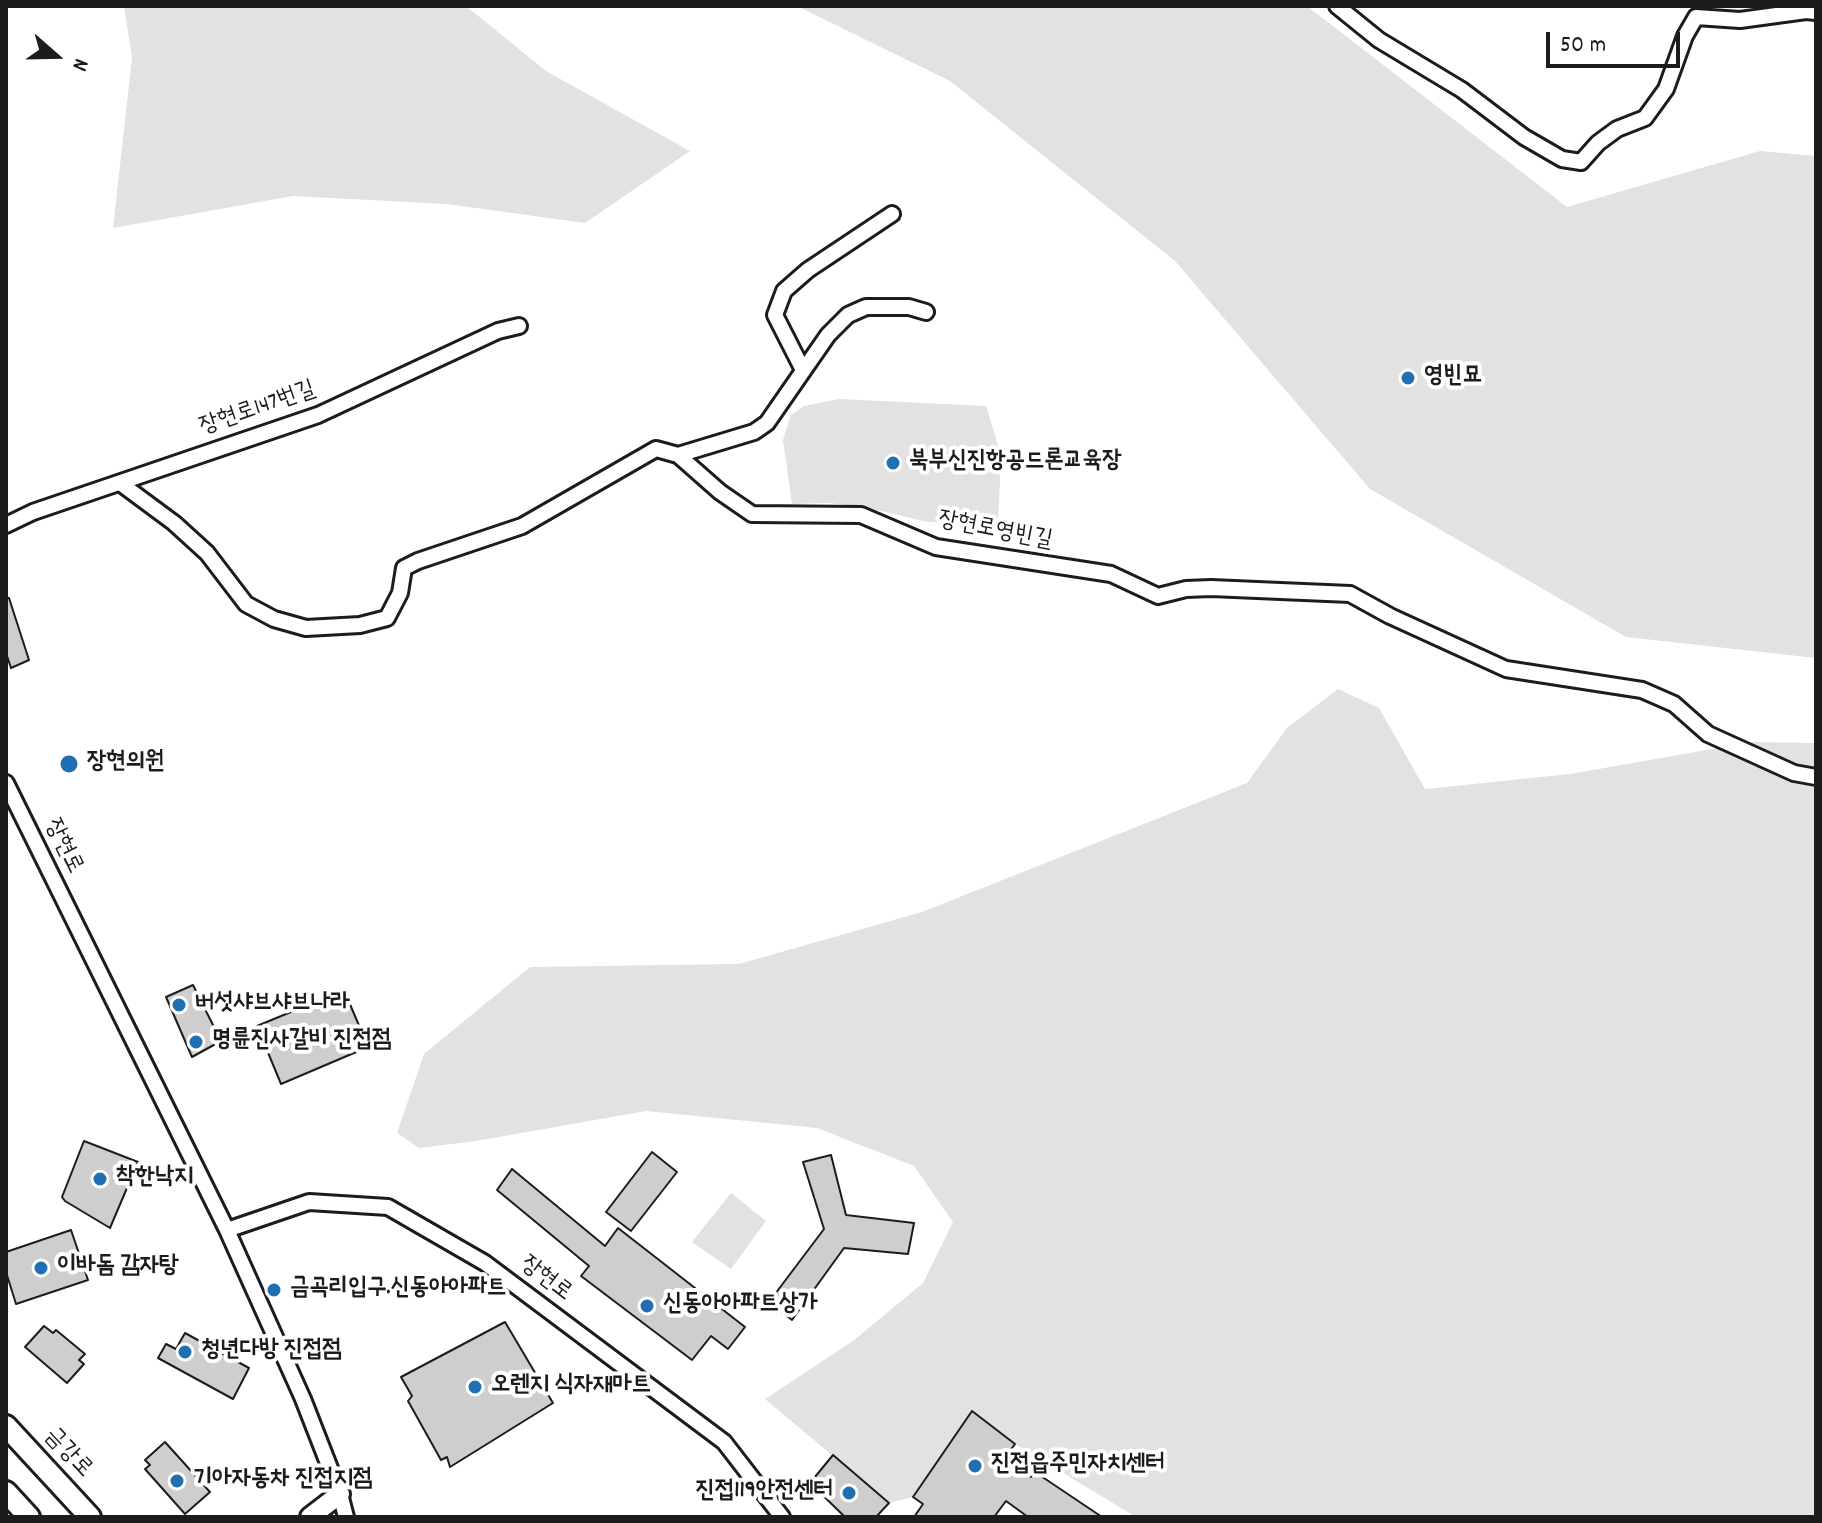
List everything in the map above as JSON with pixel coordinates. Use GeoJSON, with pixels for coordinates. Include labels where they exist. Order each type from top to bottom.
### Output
{"type":"FeatureCollection","features":[{"type":"Feature","properties":{"kind":"main road","name":"금강로"},"geometry":{"type":"LineString","coordinates":[[6,1426],[90,1517]]}},
{"type":"Feature","properties":{"kind":"main road"},"geometry":{"type":"LineString","coordinates":[[6,1492],[29,1517]]}},
{"type":"Feature","properties":{"kind":"street"},"geometry":{"type":"LineString","coordinates":[[1337,6],[1379,40],[1462,90],[1524,137],[1562,159],[1581,162],[1598,143],[1617,129],[1645,118],[1666,89],[1685,36],[1696,17],[1740,20],[1816,12]]}},
{"type":"Feature","properties":{"kind":"street"},"geometry":{"type":"LineString","coordinates":[[803,370],[775,315],[784,291],[808,270],[892,214]]}},
{"type":"Feature","properties":{"kind":"street"},"geometry":{"type":"LineString","coordinates":[[120,483],[174,523],[207,553],[246,604],[274,619],[306,628],[360,625],[387,618],[400,593],[404,568],[418,561],[522,526],[656,449],[678,455],[754,432],[767,423],[828,335],[848,315],[866,307],[909,307],[926,312]]}},
{"type":"Feature","properties":{"kind":"street","name":"장현로147번길"},"geometry":{"type":"LineString","coordinates":[[6,525],[33,512],[318,415],[498,331],[519,326]]}},
{"type":"Feature","properties":{"kind":"street","name":"장현로영빈길"},"geometry":{"type":"LineString","coordinates":[[678,455],[720,492],[752,514],[861,515],[936,547],[1111,574],[1158,596],[1186,589],[1211,588],[1350,594],[1404,623],[1506,669],[1642,690],[1674,704],[1708,734],[1794,773],[1816,777]]}},
{"type":"Feature","properties":{"kind":"street","name":"장현로"},"geometry":{"type":"LineString","coordinates":[[6,783],[227,1230],[303,1399],[346,1517]]}},
{"type":"Feature","properties":{"kind":"street","name":"장현로"},"geometry":{"type":"LineString","coordinates":[[227,1230],[309,1202],[388,1207],[485,1263],[730,1446],[782,1517]]}},
{"type":"Feature","properties":{"kind":"street"},"geometry":{"type":"LineString","coordinates":[[310,1517],[340,1494]]}},
{"type":"Feature","properties":{"kind":"shaded area"},"geometry":{"type":"Polygon","coordinates":[[[124,6],[466,6],[546,71],[690,151],[585,223],[447,204],[293,196],[113,228],[132,58],[124,6]]]}},
{"type":"Feature","properties":{"kind":"shaded area"},"geometry":{"type":"Polygon","coordinates":[[[797,6],[1307,6],[1567,207],[1760,151],[1816,156],[1816,658],[1626,637],[1370,489],[1175,261],[950,81],[797,6]]]}},
{"type":"Feature","properties":{"kind":"shaded area","name":"북부신진항공드론교육장"},"geometry":{"type":"Polygon","coordinates":[[[839,399],[986,406],[998,445],[998,522],[927,522],[865,507],[828,503],[792,504],[783,440],[791,415],[804,406],[839,399]]]}},
{"type":"Feature","properties":{"kind":"shaded area"},"geometry":{"type":"Polygon","coordinates":[[[1338,689],[1379,708],[1425,789],[1570,774],[1752,742],[1816,743],[1816,1517],[1136,1517],[1015,1444],[972,1412],[913,1497],[889,1503],[765,1399],[853,1341],[923,1283],[953,1222],[914,1166],[817,1128],[646,1111],[419,1148],[397,1133],[424,1054],[530,967],[739,964],[922,912],[1247,783],[1287,728],[1338,689]]]}},
{"type":"Feature","properties":{"kind":"shaded area"},"geometry":{"type":"Polygon","coordinates":[[[731,1193],[766,1221],[731,1269],[692,1242],[731,1193]]]}},
{"type":"Feature","properties":{"kind":"building","name":"영빈묘"},"geometry":{"type":"Polygon","coordinates":[[[1408,372],[1415,379],[1408,386],[1401,379],[1408,372]]]}},
{"type":"Feature","properties":{"kind":"building"},"geometry":{"type":"Polygon","coordinates":[[[6,598],[9,598],[29,660],[11,668],[6,653],[6,598]]]}},
{"type":"Feature","properties":{"kind":"building"},"geometry":{"type":"Polygon","coordinates":[[[193,985],[221,1041],[192,1057],[166,997],[193,985]]]}},
{"type":"Feature","properties":{"kind":"building"},"geometry":{"type":"Polygon","coordinates":[[[344,990],[368,1047],[281,1084],[257,1026],[344,990]]]}},
{"type":"Feature","properties":{"kind":"building","name":"착한낙지"},"geometry":{"type":"Polygon","coordinates":[[[84,1141],[138,1162],[110,1228],[62,1197],[84,1141]]]}},
{"type":"Feature","properties":{"kind":"building"},"geometry":{"type":"Polygon","coordinates":[[[652,1152],[677,1172],[631,1231],[606,1212],[652,1152]]]}},
{"type":"Feature","properties":{"kind":"building"},"geometry":{"type":"Polygon","coordinates":[[[831,1155],[846,1215],[914,1223],[908,1254],[844,1248],[792,1320],[769,1302],[824,1229],[803,1162],[831,1155]]]}},
{"type":"Feature","properties":{"kind":"building"},"geometry":{"type":"Polygon","coordinates":[[[512,1169],[605,1246],[618,1228],[745,1327],[728,1349],[711,1336],[692,1360],[581,1276],[589,1266],[497,1190],[512,1169]]]}},
{"type":"Feature","properties":{"kind":"building"},"geometry":{"type":"Polygon","coordinates":[[[71,1230],[88,1280],[16,1304],[6,1272],[6,1252],[71,1230]]]}},
{"type":"Feature","properties":{"kind":"building","name":"오렌지 식자재마트"},"geometry":{"type":"Polygon","coordinates":[[[505,1322],[553,1403],[450,1467],[447,1457],[441,1460],[408,1401],[412,1396],[401,1377],[505,1322]]]}},
{"type":"Feature","properties":{"kind":"building"},"geometry":{"type":"Polygon","coordinates":[[[44,1326],[53,1333],[56,1330],[85,1354],[79,1360],[84,1364],[67,1383],[25,1347],[44,1326]]]}},
{"type":"Feature","properties":{"kind":"building"},"geometry":{"type":"Polygon","coordinates":[[[185,1333],[249,1368],[233,1399],[158,1358],[166,1344],[176,1349],[185,1333]]]}},
{"type":"Feature","properties":{"kind":"building","name":"진접읍주민자치센터"},"geometry":{"type":"Polygon","coordinates":[[[972,1411],[1015,1444],[1004,1459],[1031,1477],[1035,1472],[1102,1517],[1028,1517],[1006,1501],[994,1517],[914,1517],[923,1504],[913,1497],[972,1411]]]}},
{"type":"Feature","properties":{"kind":"building","name":"기아자동차 진접지점"},"geometry":{"type":"Polygon","coordinates":[[[165,1442],[210,1492],[185,1514],[145,1469],[150,1465],[145,1460],[165,1442]]]}},
{"type":"Feature","properties":{"kind":"building","name":"진접119안전센터"},"geometry":{"type":"Polygon","coordinates":[[[833,1455],[889,1503],[876,1517],[845,1517],[810,1483],[833,1455]]]}},
{"type":"Feature","properties":{"kind":"place","name":"영빈묘"},"geometry":{"type":"Point","coordinates":[1408,378]}},
{"type":"Feature","properties":{"kind":"place","name":"북부신진항공드론교육장"},"geometry":{"type":"Point","coordinates":[893,463]}},
{"type":"Feature","properties":{"kind":"place","name":"장현의원"},"geometry":{"type":"Point","coordinates":[69,764]}},
{"type":"Feature","properties":{"kind":"place","name":"버섯샤브샤브나라"},"geometry":{"type":"Point","coordinates":[179,1005]}},
{"type":"Feature","properties":{"kind":"place","name":"명륜진사갈비 진접점"},"geometry":{"type":"Point","coordinates":[196,1042]}},
{"type":"Feature","properties":{"kind":"place","name":"착한낙지"},"geometry":{"type":"Point","coordinates":[100,1179]}},
{"type":"Feature","properties":{"kind":"place","name":"이바돔 감자탕"},"geometry":{"type":"Point","coordinates":[41,1268]}},
{"type":"Feature","properties":{"kind":"place","name":"금곡리입구.신동아아파트"},"geometry":{"type":"Point","coordinates":[274,1290]}},
{"type":"Feature","properties":{"kind":"place","name":"신동아아파트상가"},"geometry":{"type":"Point","coordinates":[647,1306]}},
{"type":"Feature","properties":{"kind":"place","name":"청년다방 진접점"},"geometry":{"type":"Point","coordinates":[185,1352]}},
{"type":"Feature","properties":{"kind":"place","name":"오렌지 식자재마트"},"geometry":{"type":"Point","coordinates":[475,1387]}},
{"type":"Feature","properties":{"kind":"place","name":"진접읍주민자치센터"},"geometry":{"type":"Point","coordinates":[975,1466]}},
{"type":"Feature","properties":{"kind":"place","name":"기아자동차 진접지점"},"geometry":{"type":"Point","coordinates":[177,1481]}},
{"type":"Feature","properties":{"kind":"place","name":"진접119안전센터"},"geometry":{"type":"Point","coordinates":[849,1493]}}]}
